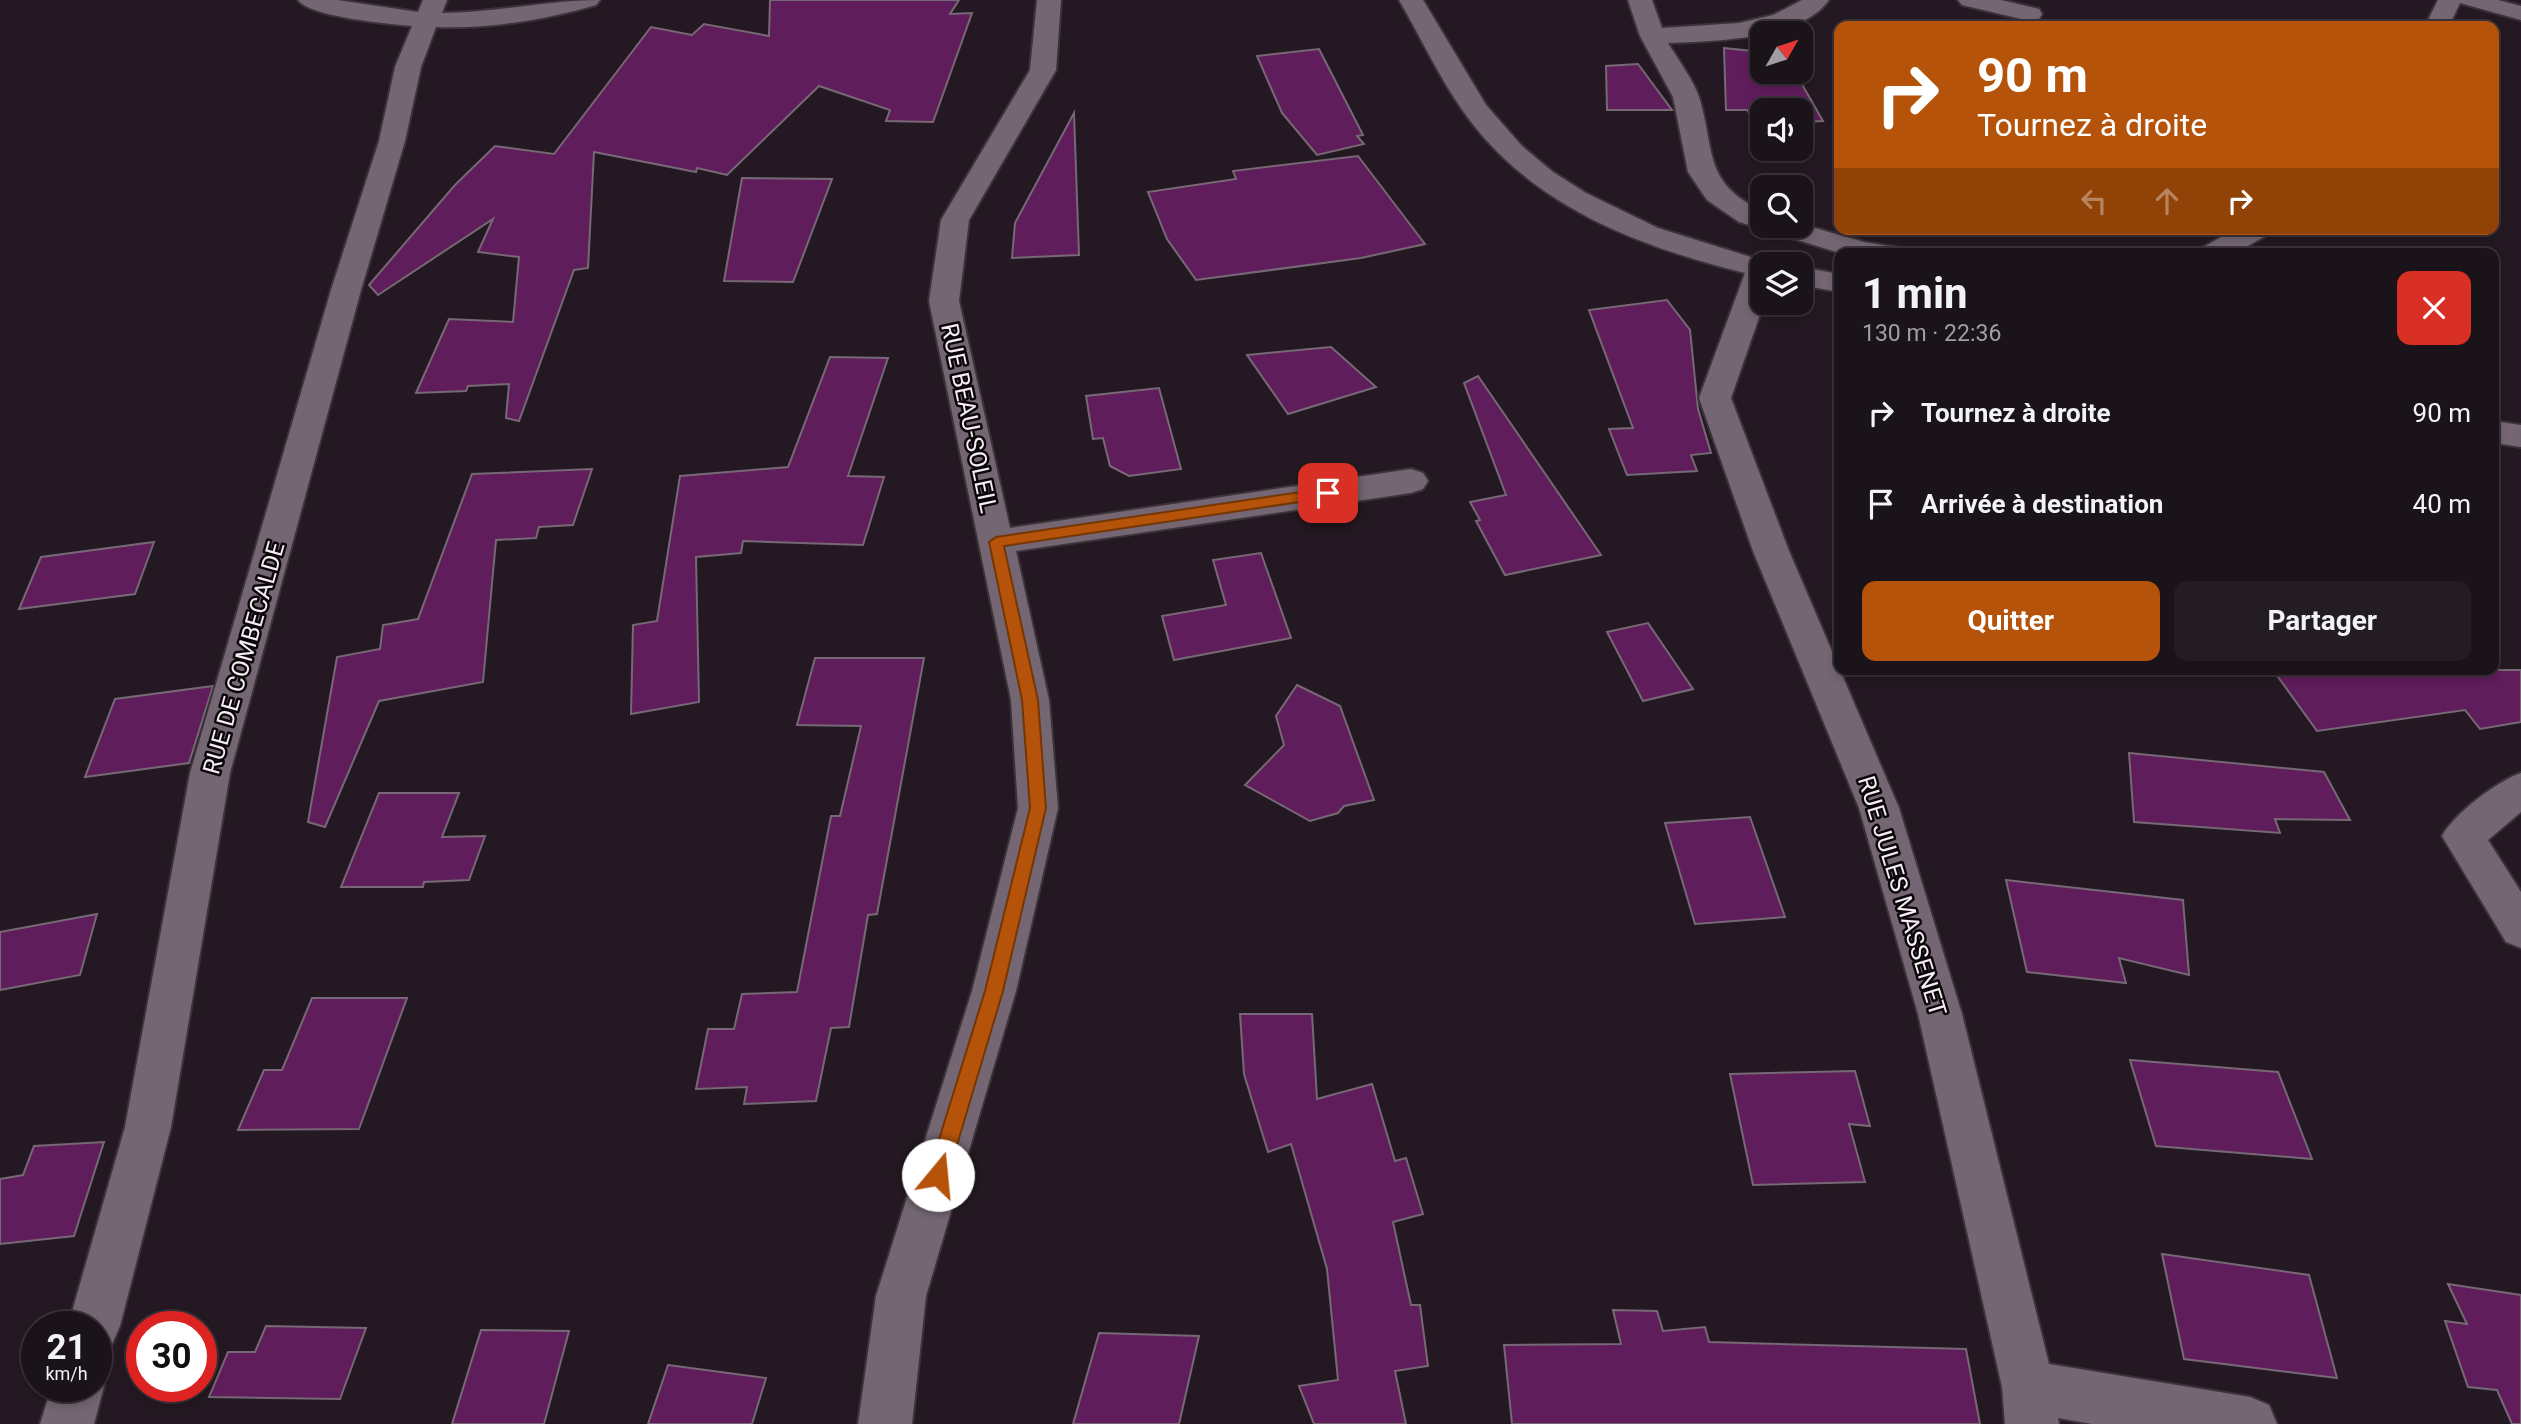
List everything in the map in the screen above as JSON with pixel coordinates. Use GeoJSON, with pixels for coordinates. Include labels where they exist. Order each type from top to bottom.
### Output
{"type":"FeatureCollection","features":[{"type":"Feature","properties":{"kind":"street"},"geometry":{"type":"LineString","coordinates":[[310,0],[380,16],[540,0]]}},
{"type":"Feature","properties":{"kind":"street"},"geometry":{"type":"LineString","coordinates":[[388,1],[431,9],[520,14],[588,0]]}},
{"type":"Feature","properties":{"kind":"street","name":"RUE BEAU-SOLEIL"},"geometry":{"type":"LineString","coordinates":[[885,1424],[901,1296],[994,991],[1038,808],[1030,700],[944,301],[955,220],[1042,70],[1049,0]]}},
{"type":"Feature","properties":{"kind":"street"},"geometry":{"type":"LineString","coordinates":[[1411,0],[1484,121],[1521,162],[1585,204],[1637,230],[1687,250],[1750,266]]}},
{"type":"Feature","properties":{"kind":"street"},"geometry":{"type":"LineString","coordinates":[[1640,0],[1652,36],[1686,97],[1702,172],[1717,194],[1750,215]]}},
{"type":"Feature","properties":{"kind":"street"},"geometry":{"type":"LineString","coordinates":[[1652,36],[1744,29],[1781,20],[1817,0]]}},
{"type":"Feature","properties":{"kind":"street"},"geometry":{"type":"LineString","coordinates":[[1970,0],[2030,14]]}},
{"type":"Feature","properties":{"kind":"street"},"geometry":{"type":"LineString","coordinates":[[2440,21],[2450,0]]}},
{"type":"Feature","properties":{"kind":"street"},"geometry":{"type":"LineString","coordinates":[[2470,0],[2521,13]]}},
{"type":"Feature","properties":{"kind":"street","name":"RUE DE COMBECALDE"},"geometry":{"type":"LineString","coordinates":[[98,1311],[148,1127],[210,773],[346,290],[392,141],[408,67],[431,9]]}},
{"type":"Feature","properties":{"kind":"street"},"geometry":{"type":"LineString","coordinates":[[2222,248],[2246,235]]}},
{"type":"Feature","properties":{"kind":"street"},"geometry":{"type":"LineString","coordinates":[[1813,236],[1855,248]]}},
{"type":"Feature","properties":{"kind":"street"},"geometry":{"type":"LineString","coordinates":[[1813,278],[1834,282]]}},
{"type":"Feature","properties":{"kind":"street","name":"RUE JULES MASSENET"},"geometry":{"type":"LineString","coordinates":[[1750,300],[1715,398],[1771,551],[1879,808],[1940,1014],[2030,1405]]}},
{"type":"Feature","properties":{"kind":"street"},"geometry":{"type":"LineString","coordinates":[[2499,433],[2521,436]]}},
{"type":"Feature","properties":{"kind":"street"},"geometry":{"type":"LineString","coordinates":[[996,542],[1411,481]]}},
{"type":"Feature","properties":{"kind":"street"},"geometry":{"type":"LineString","coordinates":[[2521,789],[2463,836],[2521,929]]}},
{"type":"Feature","properties":{"kind":"street"},"geometry":{"type":"LineString","coordinates":[[67,1424],[73,1402]]}},
{"type":"Feature","properties":{"kind":"street"},"geometry":{"type":"LineString","coordinates":[[2030,1405],[2250,1424]]}},
{"type":"Feature","properties":{"kind":"building"},"geometry":{"type":"Polygon","coordinates":[[[770,0],[959,0],[950,14],[972,13],[933,122],[886,121],[890,110],[819,86],[727,175],[697,168],[696,172],[594,152],[588,268],[574,270],[519,421],[506,418],[509,384],[468,386],[466,391],[416,393],[449,319],[513,322],[519,257],[478,252],[493,219],[378,295],[369,285],[455,185],[495,146],[554,154],[651,27],[692,35],[704,24],[769,36],[770,0]]]}},
{"type":"Feature","properties":{"kind":"building"},"geometry":{"type":"Polygon","coordinates":[[[1724,48],[1750,51],[1750,84],[1802,84],[1810,98],[1750,98],[1750,115],[1747,110],[1726,110],[1724,48]]]}},
{"type":"Feature","properties":{"kind":"building"},"geometry":{"type":"Polygon","coordinates":[[[1319,49],[1363,135],[1357,136],[1364,144],[1317,155],[1282,113],[1257,56],[1319,49]]]}},
{"type":"Feature","properties":{"kind":"building"},"geometry":{"type":"Polygon","coordinates":[[[1638,64],[1672,110],[1607,110],[1606,66],[1638,64]]]}},
{"type":"Feature","properties":{"kind":"building"},"geometry":{"type":"Polygon","coordinates":[[[1813,104],[1823,121],[1813,121],[1813,104]]]}},
{"type":"Feature","properties":{"kind":"building"},"geometry":{"type":"Polygon","coordinates":[[[1074,113],[1079,255],[1012,258],[1015,223],[1074,113]]]}},
{"type":"Feature","properties":{"kind":"building"},"geometry":{"type":"Polygon","coordinates":[[[1358,156],[1425,244],[1361,258],[1196,280],[1167,239],[1148,192],[1236,179],[1233,171],[1358,156]]]}},
{"type":"Feature","properties":{"kind":"building"},"geometry":{"type":"Polygon","coordinates":[[[742,178],[832,179],[793,282],[724,281],[742,178]]]}},
{"type":"Feature","properties":{"kind":"building"},"geometry":{"type":"Polygon","coordinates":[[[1667,300],[1690,330],[1698,409],[1711,453],[1691,455],[1697,471],[1627,475],[1609,429],[1633,428],[1589,310],[1667,300]]]}},
{"type":"Feature","properties":{"kind":"building"},"geometry":{"type":"Polygon","coordinates":[[[1331,347],[1376,387],[1288,414],[1247,355],[1331,347]]]}},
{"type":"Feature","properties":{"kind":"building"},"geometry":{"type":"Polygon","coordinates":[[[830,357],[888,358],[848,476],[884,477],[863,545],[743,541],[741,553],[696,557],[699,702],[631,714],[633,625],[657,621],[680,476],[788,467],[830,357]]]}},
{"type":"Feature","properties":{"kind":"building"},"geometry":{"type":"Polygon","coordinates":[[[1478,376],[1601,555],[1505,575],[1476,521],[1480,520],[1470,502],[1506,495],[1464,383],[1478,376]]]}},
{"type":"Feature","properties":{"kind":"building"},"geometry":{"type":"Polygon","coordinates":[[[1159,388],[1181,469],[1129,476],[1110,466],[1103,438],[1093,439],[1086,396],[1159,388]]]}},
{"type":"Feature","properties":{"kind":"building"},"geometry":{"type":"Polygon","coordinates":[[[592,469],[573,525],[539,527],[536,538],[496,540],[483,682],[379,701],[325,827],[308,822],[337,657],[380,649],[383,625],[418,619],[472,474],[592,469]]]}},
{"type":"Feature","properties":{"kind":"building"},"geometry":{"type":"Polygon","coordinates":[[[154,542],[135,594],[19,609],[41,557],[154,542]]]}},
{"type":"Feature","properties":{"kind":"building"},"geometry":{"type":"Polygon","coordinates":[[[1261,553],[1291,638],[1174,660],[1162,616],[1226,605],[1213,560],[1261,553]]]}},
{"type":"Feature","properties":{"kind":"building"},"geometry":{"type":"Polygon","coordinates":[[[1648,623],[1693,689],[1643,701],[1607,632],[1648,623]]]}},
{"type":"Feature","properties":{"kind":"building"},"geometry":{"type":"Polygon","coordinates":[[[815,658],[924,658],[877,914],[868,915],[849,1027],[831,1028],[816,1101],[744,1104],[747,1087],[696,1089],[708,1029],[734,1029],[742,994],[797,992],[831,816],[840,816],[861,726],[797,725],[815,658]]]}},
{"type":"Feature","properties":{"kind":"building"},"geometry":{"type":"Polygon","coordinates":[[[2499,670],[2521,670],[2521,722],[2480,729],[2465,710],[2317,731],[2277,675],[2499,675],[2499,670]]]}},
{"type":"Feature","properties":{"kind":"building"},"geometry":{"type":"Polygon","coordinates":[[[1297,685],[1340,706],[1374,800],[1344,806],[1338,813],[1310,821],[1245,785],[1284,745],[1276,716],[1297,685]]]}},
{"type":"Feature","properties":{"kind":"building"},"geometry":{"type":"Polygon","coordinates":[[[213,686],[189,763],[85,777],[115,699],[213,686]]]}},
{"type":"Feature","properties":{"kind":"building"},"geometry":{"type":"Polygon","coordinates":[[[2129,753],[2324,772],[2350,820],[2275,819],[2280,833],[2134,822],[2129,753]]]}},
{"type":"Feature","properties":{"kind":"building"},"geometry":{"type":"Polygon","coordinates":[[[379,793],[459,793],[442,837],[485,836],[469,880],[424,882],[423,887],[341,887],[379,793]]]}},
{"type":"Feature","properties":{"kind":"building"},"geometry":{"type":"Polygon","coordinates":[[[1750,817],[1785,917],[1695,924],[1665,823],[1750,817]]]}},
{"type":"Feature","properties":{"kind":"building"},"geometry":{"type":"Polygon","coordinates":[[[2006,880],[2183,900],[2189,975],[2119,958],[2126,983],[2027,972],[2006,880]]]}},
{"type":"Feature","properties":{"kind":"building"},"geometry":{"type":"Polygon","coordinates":[[[97,914],[80,975],[0,990],[0,932],[97,914]]]}},
{"type":"Feature","properties":{"kind":"building"},"geometry":{"type":"Polygon","coordinates":[[[312,998],[407,998],[359,1129],[238,1130],[264,1070],[282,1070],[312,998]]]}},
{"type":"Feature","properties":{"kind":"building"},"geometry":{"type":"Polygon","coordinates":[[[1240,1014],[1312,1014],[1317,1099],[1372,1084],[1395,1161],[1406,1158],[1423,1214],[1393,1222],[1411,1305],[1420,1305],[1428,1366],[1395,1371],[1406,1424],[1314,1424],[1299,1386],[1338,1380],[1327,1269],[1291,1144],[1268,1152],[1244,1074],[1240,1014]]]}},
{"type":"Feature","properties":{"kind":"building"},"geometry":{"type":"Polygon","coordinates":[[[2130,1060],[2278,1072],[2312,1159],[2156,1146],[2130,1060]]]}},
{"type":"Feature","properties":{"kind":"building"},"geometry":{"type":"Polygon","coordinates":[[[1855,1071],[1870,1126],[1849,1124],[1865,1182],[1753,1185],[1730,1074],[1855,1071]]]}},
{"type":"Feature","properties":{"kind":"building"},"geometry":{"type":"Polygon","coordinates":[[[104,1142],[74,1236],[0,1244],[0,1179],[23,1175],[34,1146],[104,1142]]]}},
{"type":"Feature","properties":{"kind":"building"},"geometry":{"type":"Polygon","coordinates":[[[2162,1254],[2309,1275],[2337,1378],[2184,1359],[2162,1254]]]}},
{"type":"Feature","properties":{"kind":"building"},"geometry":{"type":"Polygon","coordinates":[[[2448,1284],[2521,1295],[2521,1424],[2512,1424],[2497,1390],[2468,1387],[2445,1321],[2467,1324],[2448,1284]]]}},
{"type":"Feature","properties":{"kind":"building"},"geometry":{"type":"Polygon","coordinates":[[[1613,1310],[1657,1311],[1663,1331],[1705,1327],[1709,1342],[1966,1349],[1980,1424],[1512,1424],[1504,1345],[1621,1344],[1613,1310]]]}},
{"type":"Feature","properties":{"kind":"building"},"geometry":{"type":"Polygon","coordinates":[[[266,1326],[366,1328],[340,1399],[217,1397],[217,1378],[228,1352],[255,1352],[266,1326]]]}},
{"type":"Feature","properties":{"kind":"building"},"geometry":{"type":"Polygon","coordinates":[[[481,1330],[569,1331],[544,1424],[452,1424],[481,1330]]]}},
{"type":"Feature","properties":{"kind":"building"},"geometry":{"type":"Polygon","coordinates":[[[1099,1333],[1199,1336],[1179,1424],[1073,1424],[1099,1333]]]}},
{"type":"Feature","properties":{"kind":"building"},"geometry":{"type":"Polygon","coordinates":[[[668,1365],[766,1378],[752,1424],[648,1424],[668,1365]]]}},
{"type":"Feature","properties":{"kind":"route"},"geometry":{"type":"LineString","coordinates":[[938,1175],[994,991],[1038,808],[1030,700],[996,542],[1328,493]]}}]}
